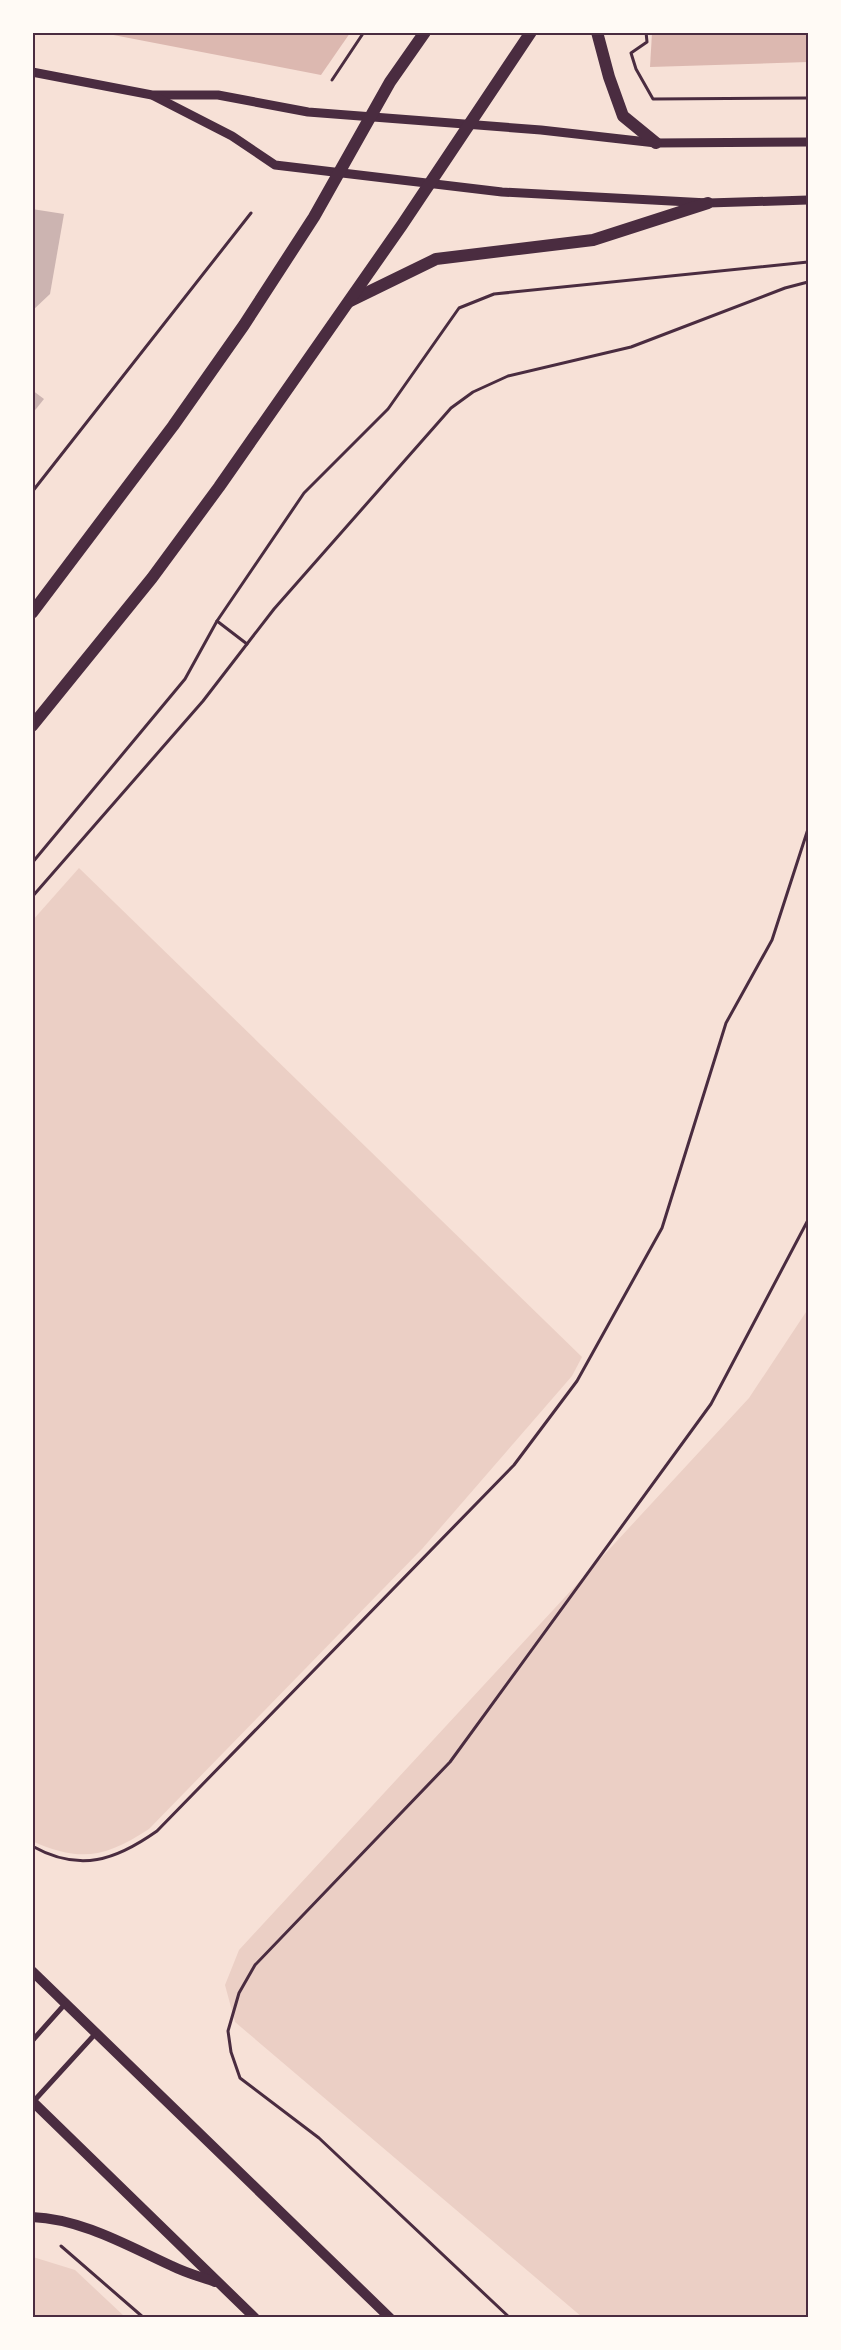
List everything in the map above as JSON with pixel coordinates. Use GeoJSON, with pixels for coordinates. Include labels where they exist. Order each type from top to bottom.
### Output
{"type":"FeatureCollection","features":[{"type":"Feature","properties":{"kind":"main road"},"geometry":{"type":"LineString","coordinates":[[32,613],[173,426],[244,325],[314,217],[390,82],[426,32]]}},
{"type":"Feature","properties":{"kind":"main road"},"geometry":{"type":"LineString","coordinates":[[32,726],[152,578],[348,302],[531,32]]}},
{"type":"Feature","properties":{"kind":"main road"},"geometry":{"type":"LineString","coordinates":[[598,32],[610,77],[624,116],[656,143]]}},
{"type":"Feature","properties":{"kind":"main road"},"geometry":{"type":"LineString","coordinates":[[348,302],[436,259],[593,240],[708,203]]}},
{"type":"Feature","properties":{"kind":"main road"},"geometry":{"type":"LineString","coordinates":[[32,1971],[390,2318]]}},
{"type":"Feature","properties":{"kind":"main road"},"geometry":{"type":"LineString","coordinates":[[33,2102],[255,2318]]}},
{"type":"Feature","properties":{"kind":"main road"},"geometry":{"type":"LineString","coordinates":[[32,2217],[46,2217],[102,2233],[175,2268],[219,2284]]}},
{"type":"Feature","properties":{"kind":"street"},"geometry":{"type":"LineString","coordinates":[[32,72],[152,95],[218,96],[308,112],[469,126],[541,130],[656,143],[808,142]]}},
{"type":"Feature","properties":{"kind":"street"},"geometry":{"type":"LineString","coordinates":[[152,95],[232,136],[275,165],[502,192],[708,203],[808,200]]}},
{"type":"Feature","properties":{"kind":"street"},"geometry":{"type":"LineString","coordinates":[[32,2041],[65,2003]]}},
{"type":"Feature","properties":{"kind":"street"},"geometry":{"type":"LineString","coordinates":[[33,2102],[96,2033]]}},
{"type":"Feature","properties":{"kind":"path"},"geometry":{"type":"LineString","coordinates":[[332,80],[364,32]]}},
{"type":"Feature","properties":{"kind":"path"},"geometry":{"type":"LineString","coordinates":[[646,32],[647,42],[631,53],[636,69],[653,99],[808,98]]}},
{"type":"Feature","properties":{"kind":"path"},"geometry":{"type":"LineString","coordinates":[[32,492],[251,213]]}},
{"type":"Feature","properties":{"kind":"path"},"geometry":{"type":"LineString","coordinates":[[32,863],[185,679],[218,621],[304,493],[388,409],[459,308],[494,294],[808,262]]}},
{"type":"Feature","properties":{"kind":"path"},"geometry":{"type":"LineString","coordinates":[[32,898],[203,701],[274,608],[451,408],[472,392],[508,376],[631,346],[785,288],[808,282]]}},
{"type":"Feature","properties":{"kind":"path"},"geometry":{"type":"LineString","coordinates":[[218,621],[247,644]]}},
{"type":"Feature","properties":{"kind":"path"},"geometry":{"type":"LineString","coordinates":[[32,1846],[46,1854],[80,1861],[102,1860],[134,1847],[157,1830],[520,1457],[577,1381],[662,1228],[726,1023],[772,940],[808,829]]}},
{"type":"Feature","properties":{"kind":"path"},"geometry":{"type":"LineString","coordinates":[[510,2318],[319,2138],[240,2078],[228,2030],[240,1993],[255,1965],[450,1762],[711,1404],[808,1220]]}},
{"type":"Feature","properties":{"kind":"path"},"geometry":{"type":"LineString","coordinates":[[51,2244],[61,2246],[144,2318]]}},
{"type":"Feature","properties":{"kind":"shaded area"},"geometry":{"type":"Polygon","coordinates":[[[103,33],[350,33],[321,75],[103,33]]]}},
{"type":"Feature","properties":{"kind":"shaded area"},"geometry":{"type":"Polygon","coordinates":[[[652,33],[808,33],[808,62],[650,67],[652,33]]]}},
{"type":"Feature","properties":{"kind":"shaded area"},"geometry":{"type":"Polygon","coordinates":[[[79,868],[582,1357],[572,1376],[422,1549],[149,1829],[119,1846],[93,1854],[65,1852],[32,1841],[32,921],[79,868]]]}},
{"type":"Feature","properties":{"kind":"shaded area"},"geometry":{"type":"Polygon","coordinates":[[[808,1309],[808,2317],[582,2317],[235,2022],[225,1985],[239,1950],[749,1398],[808,1309]]]}},
{"type":"Feature","properties":{"kind":"shaded area"},"geometry":{"type":"Polygon","coordinates":[[[33,2257],[75,2270],[125,2317],[33,2317],[33,2257]]]}},
{"type":"Feature","properties":{"kind":"building"},"geometry":{"type":"Polygon","coordinates":[[[32,209],[64,214],[50,294],[32,311],[32,209]]]}},
{"type":"Feature","properties":{"kind":"building"},"geometry":{"type":"Polygon","coordinates":[[[32,390],[44,399],[32,414],[32,390]]]}}]}
